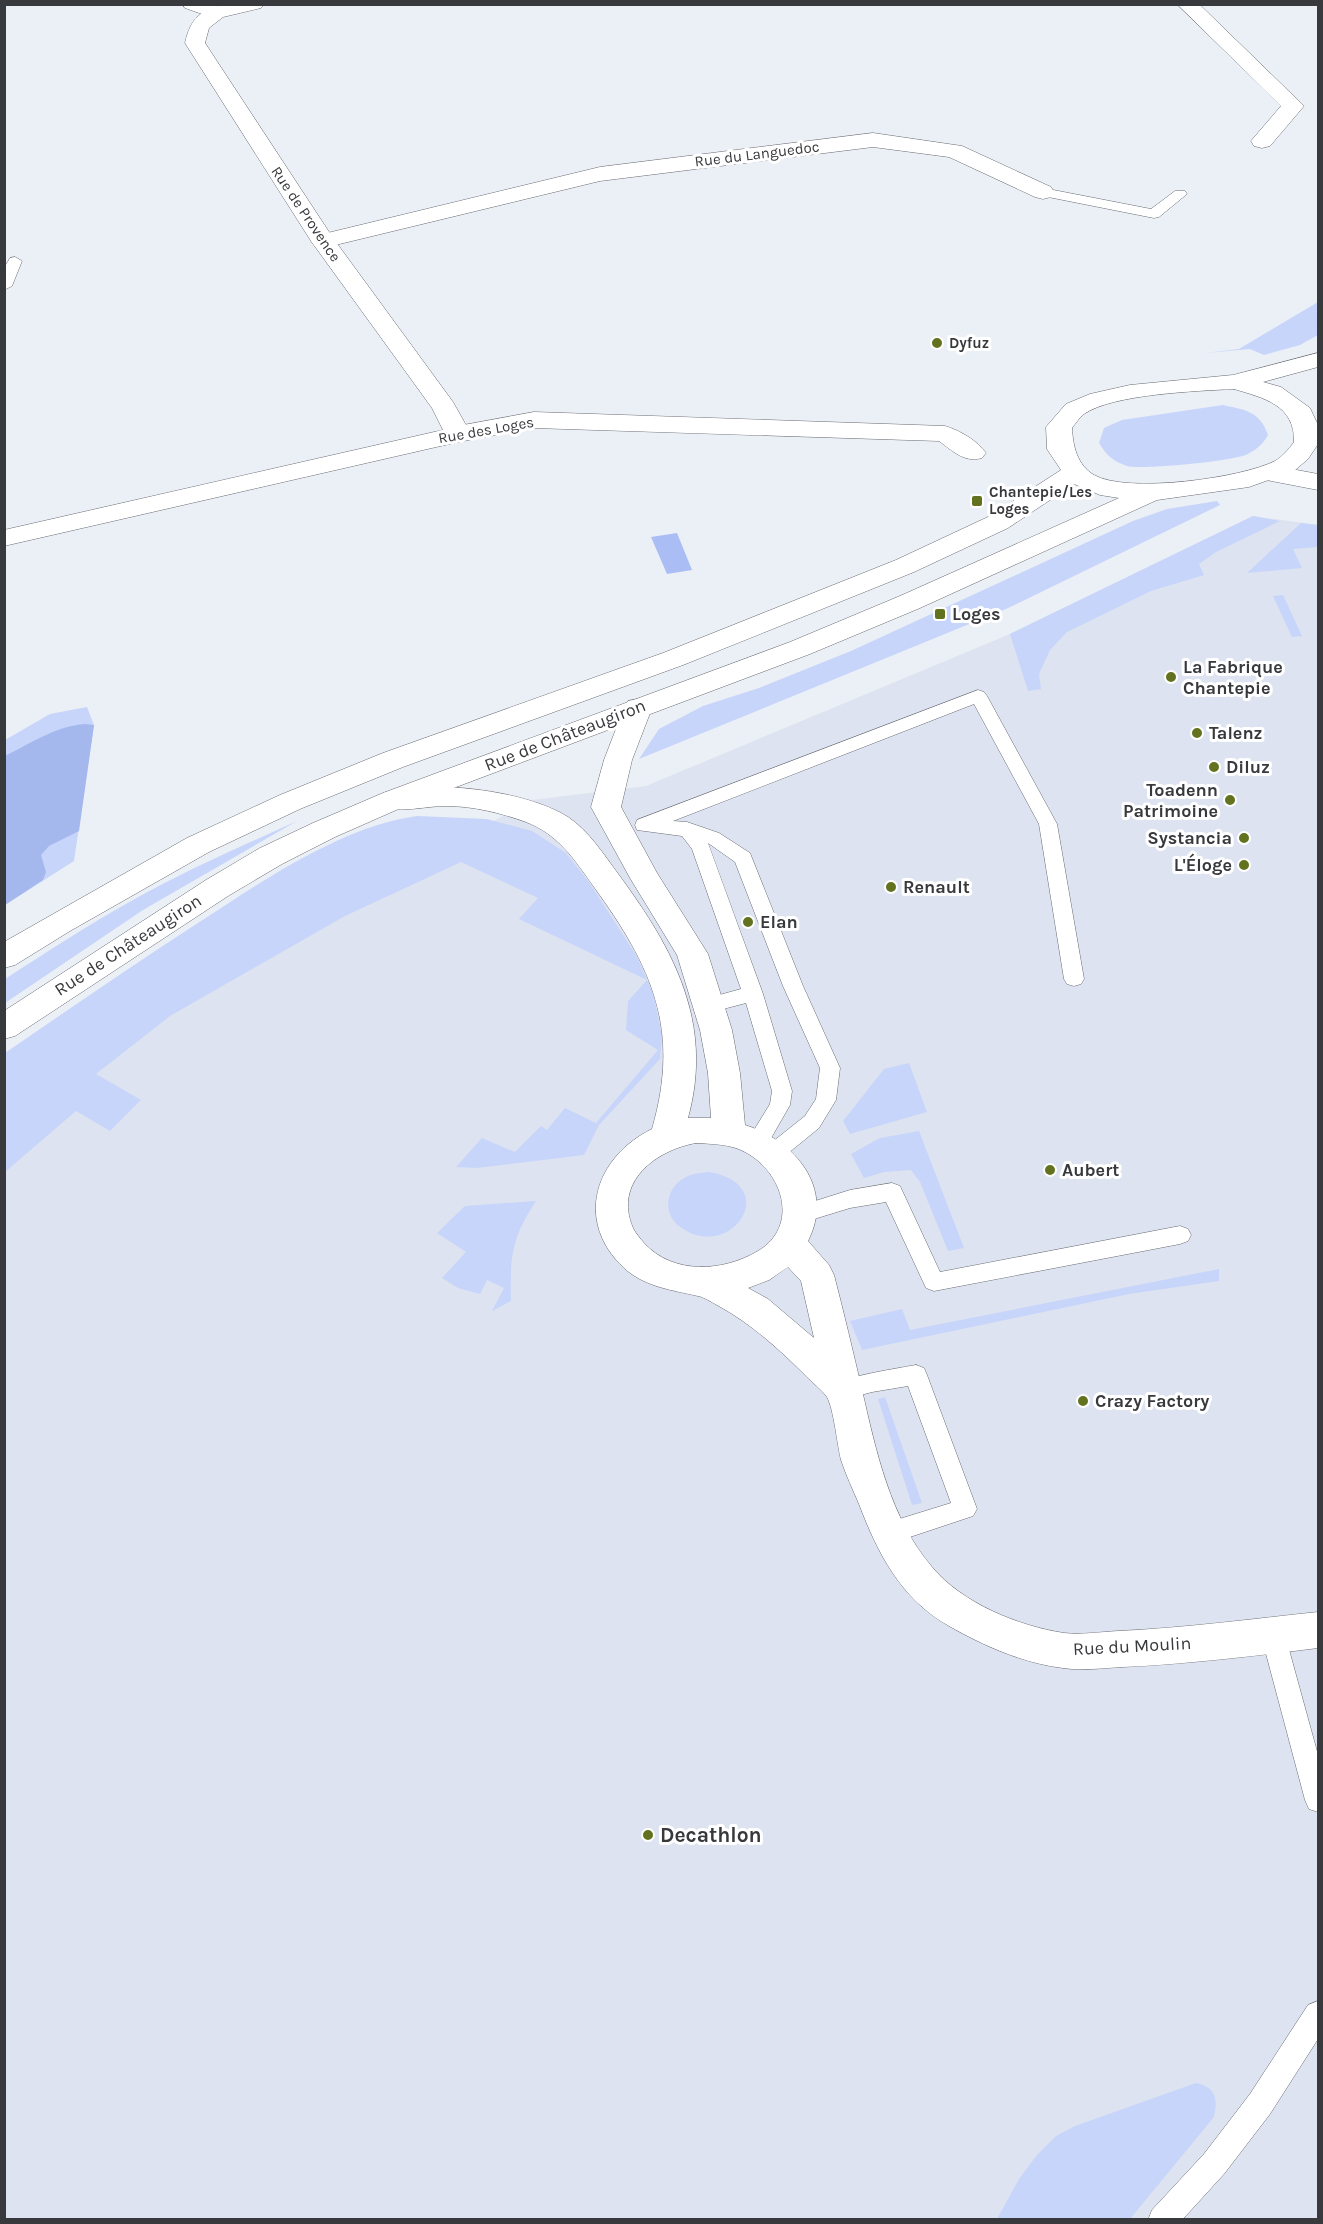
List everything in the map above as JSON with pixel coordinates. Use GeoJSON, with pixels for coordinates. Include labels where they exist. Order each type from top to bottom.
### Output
{"type":"FeatureCollection","features":[{"type":"Feature","properties":{"kind":"street"},"geometry":{"type":"LineString","coordinates":[[192,4],[216,13],[254,4]]}},
{"type":"Feature","properties":{"kind":"street"},"geometry":{"type":"LineString","coordinates":[[1187,4],[1293,106],[1262,141]]}},
{"type":"Feature","properties":{"kind":"street","name":"Rue de Provence"},"geometry":{"type":"LineString","coordinates":[[216,13],[199,25],[195,43],[323,241],[444,406],[458,434]]}},
{"type":"Feature","properties":{"kind":"street","name":"Rue du Languedoc"},"geometry":{"type":"LineString","coordinates":[[323,241],[600,174],[873,140],[954,151],[1043,192]]}},
{"type":"Feature","properties":{"kind":"street"},"geometry":{"type":"LineString","coordinates":[[1234,382],[1310,404],[1306,428],[1313,445],[1285,466],[1270,473],[1249,479],[1151,493],[1109,489],[1085,481],[1075,472],[1060,449],[1059,428],[1075,409],[1100,399],[1130,392],[1234,382],[1318,360]]}},
{"type":"Feature","properties":{"kind":"street","name":"Rue des Loges"},"geometry":{"type":"LineString","coordinates":[[4,538],[458,434],[534,420],[945,435],[973,453]]}},
{"type":"Feature","properties":{"kind":"street","name":"Rue de Châteaugiron"},"geometry":{"type":"LineString","coordinates":[[4,957],[68,917],[198,845],[290,802],[393,760],[673,660],[795,612],[999,522],[1075,472]]}},
{"type":"Feature","properties":{"kind":"street"},"geometry":{"type":"LineString","coordinates":[[1270,473],[1318,482]]}},
{"type":"Feature","properties":{"kind":"street","name":"Rue de Châteaugiron"},"geometry":{"type":"LineString","coordinates":[[4,1027],[235,877],[324,830],[393,800],[800,648],[910,602],[1151,493]]}},
{"type":"Feature","properties":{"kind":"street"},"geometry":{"type":"LineString","coordinates":[[638,708],[618,760],[606,807],[632,829],[645,878],[692,954],[716,1030],[724,1073],[753,1143]]}},
{"type":"Feature","properties":{"kind":"street"},"geometry":{"type":"LineString","coordinates":[[393,800],[446,796],[496,804],[552,821],[581,846],[626,907],[666,977],[677,1016],[680,1047],[677,1092],[666,1136]]}},
{"type":"Feature","properties":{"kind":"street"},"geometry":{"type":"LineString","coordinates":[[696,1130],[753,1143],[789,1171],[798,1192],[795,1229],[762,1268],[726,1281],[705,1282],[679,1278],[654,1269],[636,1257],[623,1242],[614,1225],[611,1207],[613,1189],[620,1172],[632,1157],[648,1145],[666,1136],[696,1130]]}},
{"type":"Feature","properties":{"kind":"street","name":"Rue du Moulin"},"geometry":{"type":"LineString","coordinates":[[795,1229],[817,1275],[860,1460],[889,1533],[919,1580],[939,1597],[984,1626],[1036,1645],[1066,1651],[1143,1648],[1318,1630]]}},
{"type":"Feature","properties":{"kind":"street"},"geometry":{"type":"LineString","coordinates":[[705,1282],[756,1309],[800,1346],[843,1390]]}},
{"type":"Feature","properties":{"kind":"lane","name":"Rue du Languedoc"},"geometry":{"type":"LineString","coordinates":[[1043,192],[1154,214],[1180,194]]}},
{"type":"Feature","properties":{"kind":"lane"},"geometry":{"type":"LineString","coordinates":[[4,286],[15,261]]}},
{"type":"Feature","properties":{"kind":"lane"},"geometry":{"type":"LineString","coordinates":[[632,829],[978,696],[1048,824],[1074,979]]}},
{"type":"Feature","properties":{"kind":"lane"},"geometry":{"type":"LineString","coordinates":[[632,829],[687,829],[714,837],[731,846],[743,858],[793,986],[830,1068],[826,1100],[812,1122],[753,1143]]}},
{"type":"Feature","properties":{"kind":"lane"},"geometry":{"type":"LineString","coordinates":[[687,829],[701,847],[753,994],[782,1091],[780,1105],[753,1143]]}},
{"type":"Feature","properties":{"kind":"lane"},"geometry":{"type":"LineString","coordinates":[[708,1005],[753,994]]}},
{"type":"Feature","properties":{"kind":"lane"},"geometry":{"type":"LineString","coordinates":[[795,1229],[850,1199],[892,1192],[934,1282],[1180,1235]]}},
{"type":"Feature","properties":{"kind":"lane"},"geometry":{"type":"LineString","coordinates":[[843,1390],[872,1382],[916,1375],[965,1509],[889,1533]]}},
{"type":"Feature","properties":{"kind":"lane"},"geometry":{"type":"LineString","coordinates":[[1273,1635],[1318,1800]]}},
{"type":"Feature","properties":{"kind":"lane"},"geometry":{"type":"LineString","coordinates":[[1162,2220],[1214,2164],[1260,2104],[1318,2015]]}},
{"type":"Feature","properties":{"kind":"shaded area"},"geometry":{"type":"Polygon","coordinates":[[[1318,302],[1318,335],[1300,345],[1264,355],[1250,349],[1205,353],[1239,349],[1318,302]]]}},
{"type":"Feature","properties":{"kind":"shaded area"},"geometry":{"type":"Polygon","coordinates":[[[1223,405],[1251,413],[1261,421],[1268,435],[1260,446],[1240,457],[1168,466],[1136,467],[1114,460],[1099,443],[1104,428],[1122,420],[1223,405]]]}},
{"type":"Feature","properties":{"kind":"shaded area"},"geometry":{"type":"Polygon","coordinates":[[[1217,501],[1220,505],[1006,609],[639,759],[659,729],[703,706],[759,688],[851,651],[1133,521],[1167,509],[1217,501]]]}},
{"type":"Feature","properties":{"kind":"shaded area"},"geometry":{"type":"Polygon","coordinates":[[[1253,516],[1318,525],[1318,2219],[5,2219],[4,1103],[462,838],[533,800],[646,786],[1010,634],[1253,516]]]}},
{"type":"Feature","properties":{"kind":"shaded area"},"geometry":{"type":"Polygon","coordinates":[[[1253,516],[1280,521],[1216,552],[1199,564],[1204,575],[1151,591],[1067,632],[1050,650],[1039,674],[1041,689],[1028,691],[1010,634],[1253,516]]]}},
{"type":"Feature","properties":{"kind":"shaded area"},"geometry":{"type":"Polygon","coordinates":[[[1301,523],[1318,525],[1318,547],[1293,549],[1302,568],[1247,573],[1301,523]]]}},
{"type":"Feature","properties":{"kind":"shaded area"},"geometry":{"type":"Polygon","coordinates":[[[677,533],[692,570],[667,574],[651,537],[677,533]]]}},
{"type":"Feature","properties":{"kind":"shaded area"},"geometry":{"type":"Polygon","coordinates":[[[1283,595],[1302,636],[1292,637],[1273,596],[1283,595]]]}},
{"type":"Feature","properties":{"kind":"shaded area"},"geometry":{"type":"Polygon","coordinates":[[[87,707],[94,725],[74,861],[5,905],[5,740],[50,714],[87,707]]]}},
{"type":"Feature","properties":{"kind":"shaded area"},"geometry":{"type":"Polygon","coordinates":[[[85,724],[94,725],[79,831],[49,846],[41,855],[46,872],[43,880],[5,905],[5,756],[64,728],[85,724]]]}},
{"type":"Feature","properties":{"kind":"shaded area"},"geometry":{"type":"Polygon","coordinates":[[[417,816],[487,819],[532,831],[566,853],[589,882],[636,955],[653,993],[662,1035],[660,1059],[599,1125],[584,1155],[477,1168],[456,1167],[482,1138],[515,1152],[541,1126],[547,1130],[565,1108],[596,1123],[658,1050],[626,1030],[628,1001],[647,980],[519,919],[538,898],[461,862],[345,916],[170,1016],[96,1074],[141,1100],[110,1131],[76,1111],[5,1172],[5,1053],[149,955],[275,874],[331,843],[360,831],[417,816]]]}},
{"type":"Feature","properties":{"kind":"shaded area"},"geometry":{"type":"Polygon","coordinates":[[[297,821],[143,910],[5,1003],[5,979],[68,938],[173,879],[297,821]]]}},
{"type":"Feature","properties":{"kind":"shaded area"},"geometry":{"type":"Polygon","coordinates":[[[909,1063],[927,1112],[850,1134],[843,1121],[884,1069],[909,1063]]]}},
{"type":"Feature","properties":{"kind":"shaded area"},"geometry":{"type":"Polygon","coordinates":[[[919,1131],[964,1248],[948,1251],[920,1182],[911,1170],[884,1172],[864,1178],[851,1154],[880,1138],[919,1131]]]}},
{"type":"Feature","properties":{"kind":"shaded area"},"geometry":{"type":"Polygon","coordinates":[[[709,1172],[732,1180],[743,1191],[746,1205],[741,1218],[731,1229],[715,1236],[698,1235],[679,1226],[673,1220],[668,1207],[674,1186],[691,1175],[709,1172]]]}},
{"type":"Feature","properties":{"kind":"shaded area"},"geometry":{"type":"Polygon","coordinates":[[[536,1201],[521,1226],[514,1249],[511,1301],[492,1311],[504,1288],[487,1280],[480,1294],[458,1288],[442,1278],[466,1252],[437,1233],[465,1206],[536,1201]]]}},
{"type":"Feature","properties":{"kind":"shaded area"},"geometry":{"type":"Polygon","coordinates":[[[1219,1269],[1219,1281],[1129,1294],[862,1350],[850,1321],[902,1309],[910,1330],[1219,1269]]]}},
{"type":"Feature","properties":{"kind":"shaded area"},"geometry":{"type":"Polygon","coordinates":[[[885,1397],[922,1503],[912,1505],[878,1399],[885,1397]]]}},
{"type":"Feature","properties":{"kind":"shaded area"},"geometry":{"type":"Polygon","coordinates":[[[1196,2083],[1212,2091],[1216,2105],[1214,2117],[1130,2219],[997,2219],[1019,2179],[1037,2155],[1056,2136],[1075,2126],[1196,2083]]]}},
{"type":"Feature","properties":{"kind":"place","name":"Dyfuz"},"geometry":{"type":"Point","coordinates":[937,343]}},
{"type":"Feature","properties":{"kind":"place","name":"Chantepie/Les Loges"},"geometry":{"type":"Point","coordinates":[977,501]}},
{"type":"Feature","properties":{"kind":"place","name":"Loges"},"geometry":{"type":"Point","coordinates":[940,614]}},
{"type":"Feature","properties":{"kind":"place","name":"La Fabrique Chantepie"},"geometry":{"type":"Point","coordinates":[1171,677]}},
{"type":"Feature","properties":{"kind":"place","name":"Talenz"},"geometry":{"type":"Point","coordinates":[1197,733]}},
{"type":"Feature","properties":{"kind":"place","name":"Diluz"},"geometry":{"type":"Point","coordinates":[1214,767]}},
{"type":"Feature","properties":{"kind":"place","name":"Toadenn Patrimoine"},"geometry":{"type":"Point","coordinates":[1230,800]}},
{"type":"Feature","properties":{"kind":"place","name":"Systancia"},"geometry":{"type":"Point","coordinates":[1244,838]}},
{"type":"Feature","properties":{"kind":"place","name":"L'Éloge"},"geometry":{"type":"Point","coordinates":[1244,865]}},
{"type":"Feature","properties":{"kind":"place","name":"Renault"},"geometry":{"type":"Point","coordinates":[891,887]}},
{"type":"Feature","properties":{"kind":"place","name":"Elan"},"geometry":{"type":"Point","coordinates":[748,922]}},
{"type":"Feature","properties":{"kind":"place","name":"Aubert"},"geometry":{"type":"Point","coordinates":[1050,1170]}},
{"type":"Feature","properties":{"kind":"place","name":"Crazy Factory"},"geometry":{"type":"Point","coordinates":[1083,1401]}},
{"type":"Feature","properties":{"kind":"place","name":"Decathlon"},"geometry":{"type":"Point","coordinates":[648,1835]}}]}
